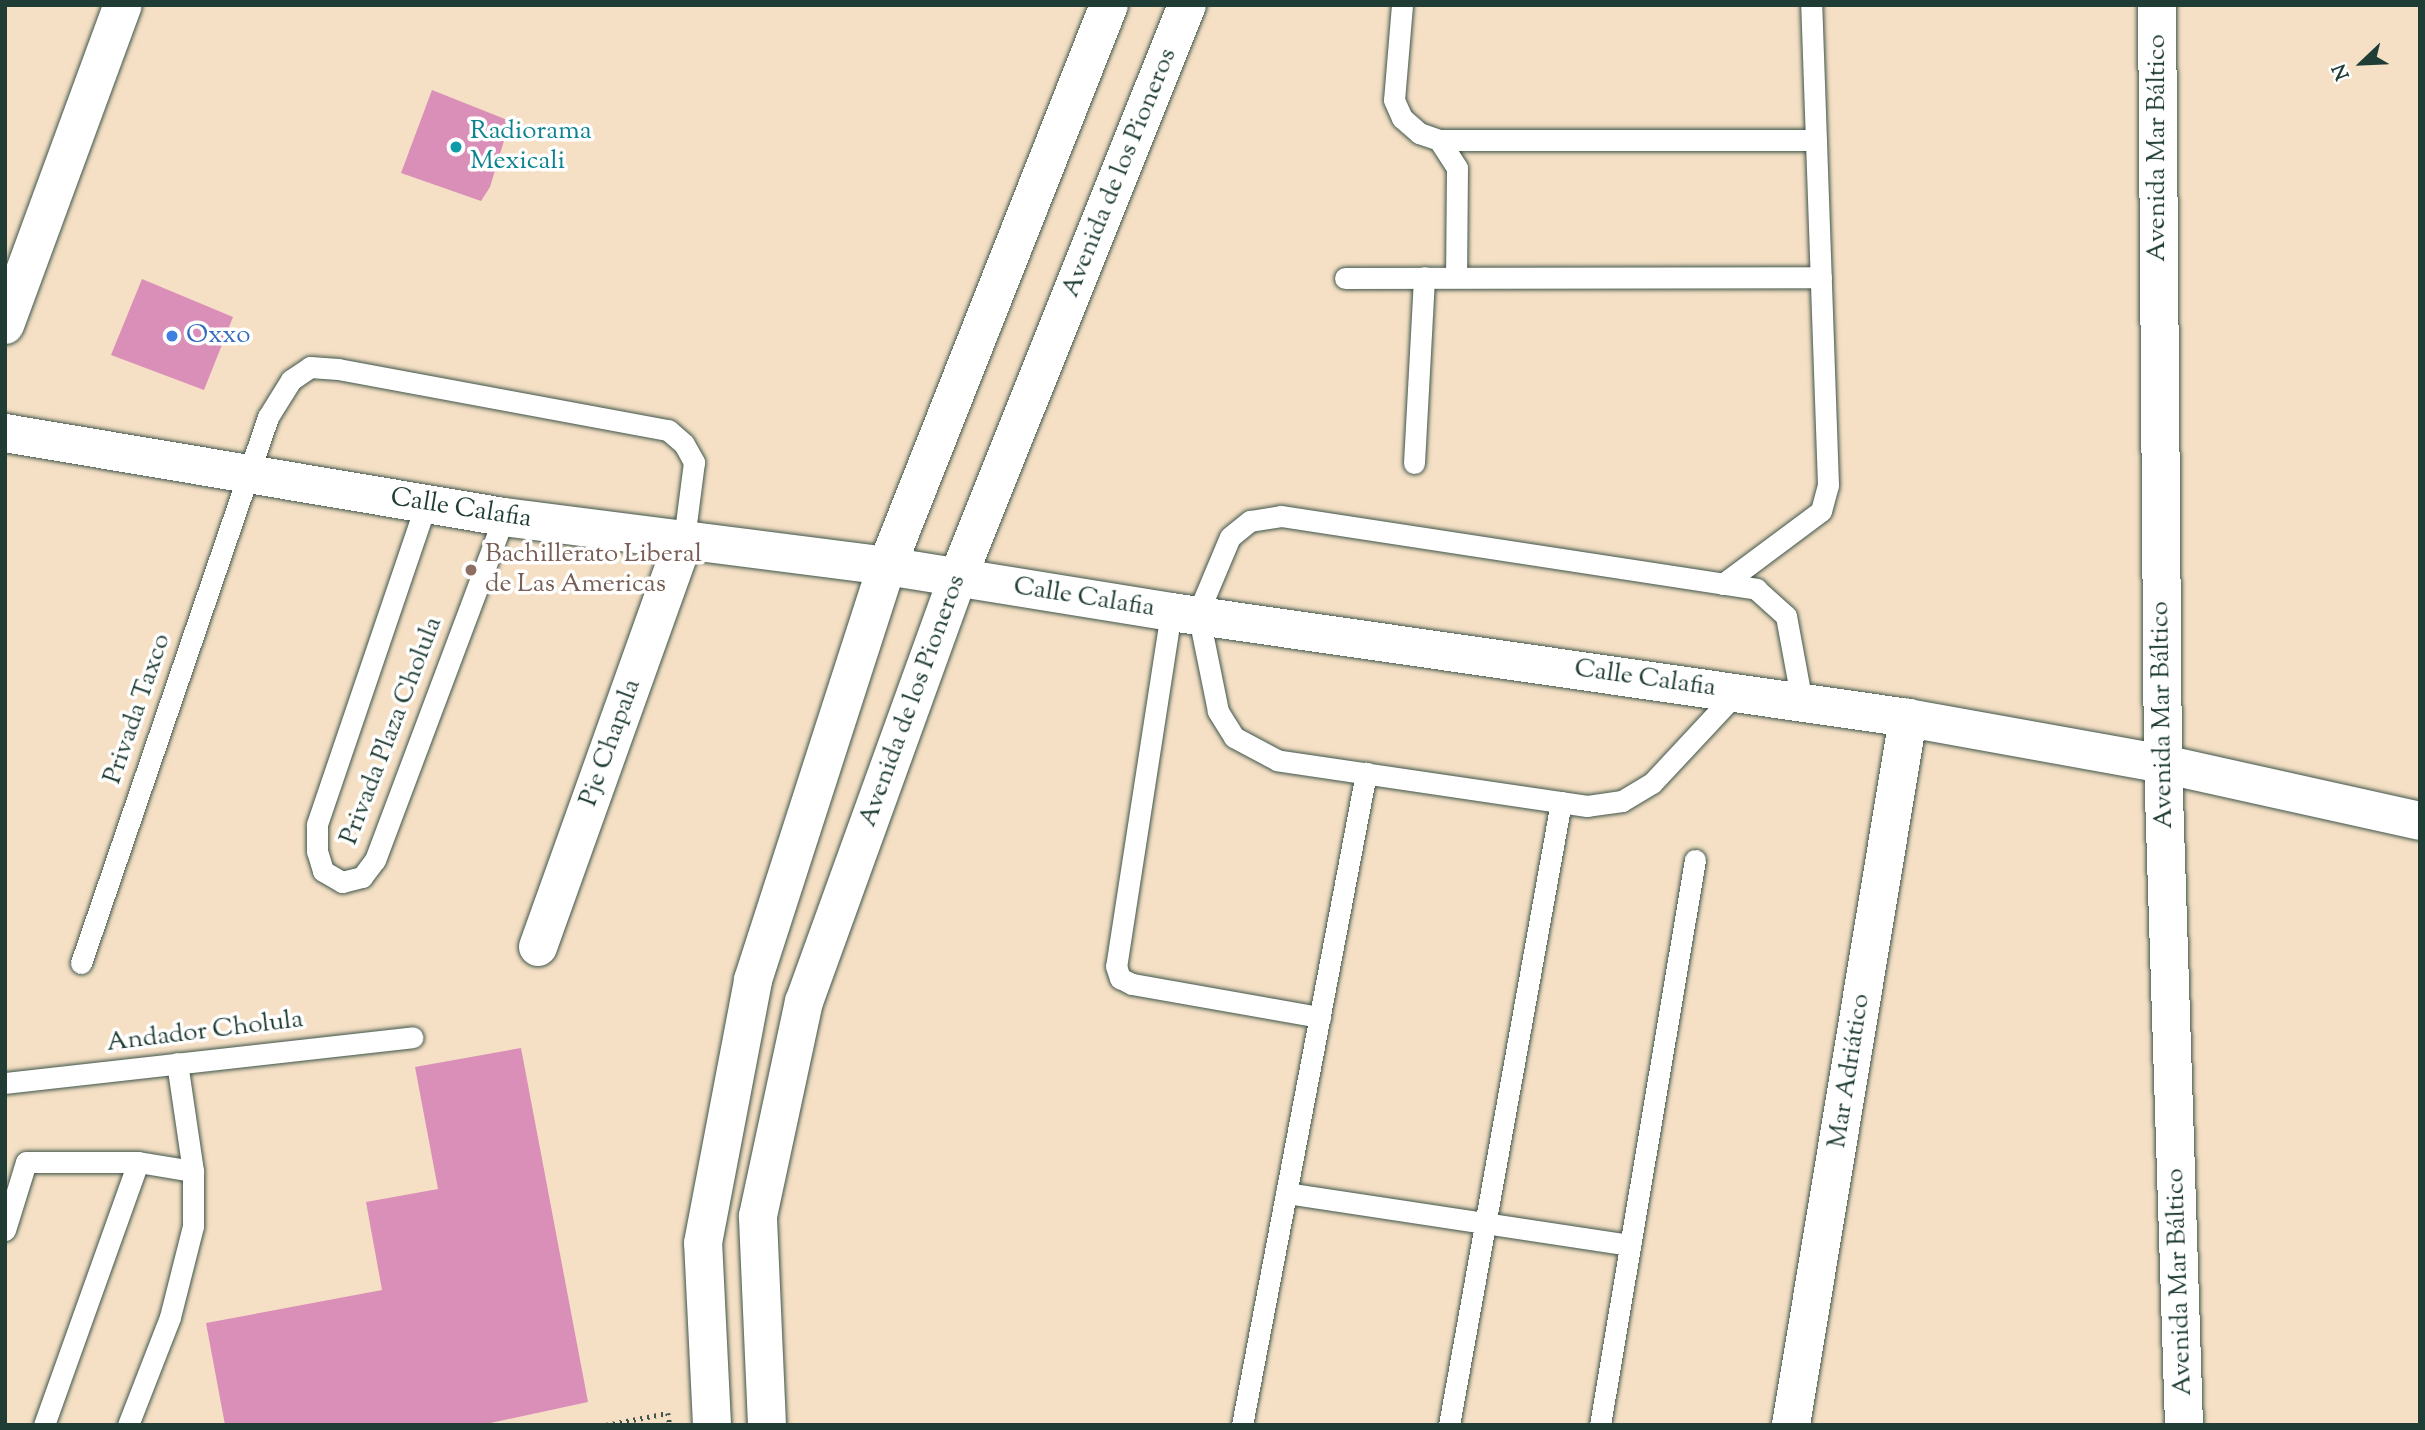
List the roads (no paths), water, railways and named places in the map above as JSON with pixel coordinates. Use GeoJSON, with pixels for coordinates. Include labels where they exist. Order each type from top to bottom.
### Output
{"type":"FeatureCollection","features":[{"type":"Feature","properties":{"kind":"street"},"geometry":{"type":"LineString","coordinates":[[5,325],[123,5]]}},
{"type":"Feature","properties":{"kind":"street"},"geometry":{"type":"LineString","coordinates":[[712,1425],[704,1243],[753,980],[887,566],[1109,5]]}},
{"type":"Feature","properties":{"kind":"street","name":"Avenida de los Pioneros"},"geometry":{"type":"LineString","coordinates":[[767,1425],[758,1216],[804,1002],[958,578],[1187,5]]}},
{"type":"Feature","properties":{"kind":"street","name":"Avenida Mar Báltico"},"geometry":{"type":"LineString","coordinates":[[2157,5],[2163,764],[2184,1425]]}},
{"type":"Feature","properties":{"kind":"street","name":"Calle Calafia"},"geometry":{"type":"LineString","coordinates":[[5,433],[504,517],[887,566],[1908,718],[2163,764],[2420,821]]}},
{"type":"Feature","properties":{"kind":"street","name":"Pje Chapala"},"geometry":{"type":"LineString","coordinates":[[538,947],[684,539]]}},
{"type":"Feature","properties":{"kind":"street","name":"Mar Adriático"},"geometry":{"type":"LineString","coordinates":[[1791,1425],[1908,718]]}},
{"type":"Feature","properties":{"kind":"lane"},"geometry":{"type":"LineString","coordinates":[[1402,5],[1394,100],[1410,126],[1439,140],[1816,140]]}},
{"type":"Feature","properties":{"kind":"lane"},"geometry":{"type":"LineString","coordinates":[[1723,584],[1821,511],[1828,485],[1811,5]]}},
{"type":"Feature","properties":{"kind":"lane"},"geometry":{"type":"LineString","coordinates":[[1439,140],[1457,168],[1456,277]]}},
{"type":"Feature","properties":{"kind":"lane"},"geometry":{"type":"LineString","coordinates":[[1414,463],[1424,277]]}},
{"type":"Feature","properties":{"kind":"lane"},"geometry":{"type":"LineString","coordinates":[[1345,278],[1821,277]]}},
{"type":"Feature","properties":{"kind":"lane","name":"Privada Taxco"},"geometry":{"type":"LineString","coordinates":[[81,963],[268,417],[291,380],[310,368],[338,369],[668,430],[684,444],[694,462],[684,539]]}},
{"type":"Feature","properties":{"kind":"lane","name":"Privada Plaza Cholula"},"geometry":{"type":"LineString","coordinates":[[426,504],[317,825],[317,851],[323,871],[342,882],[362,877],[375,860],[504,517]]}},
{"type":"Feature","properties":{"kind":"lane"},"geometry":{"type":"LineString","coordinates":[[1320,1017],[1132,984],[1120,978],[1116,967],[1184,612],[1230,537],[1250,521],[1281,516],[1756,589],[1786,616],[1802,702]]}},
{"type":"Feature","properties":{"kind":"lane"},"geometry":{"type":"LineString","coordinates":[[1184,612],[1218,711],[1234,737],[1277,760],[1587,806],[1622,801],[1652,783],[1737,692]]}},
{"type":"Feature","properties":{"kind":"lane"},"geometry":{"type":"LineString","coordinates":[[1242,1425],[1366,773]]}},
{"type":"Feature","properties":{"kind":"lane"},"geometry":{"type":"LineString","coordinates":[[1449,1425],[1561,802]]}},
{"type":"Feature","properties":{"kind":"lane"},"geometry":{"type":"LineString","coordinates":[[1600,1425],[1695,860]]}},
{"type":"Feature","properties":{"kind":"lane","name":"Andador Cholula"},"geometry":{"type":"LineString","coordinates":[[5,1083],[412,1037]]}},
{"type":"Feature","properties":{"kind":"lane"},"geometry":{"type":"LineString","coordinates":[[128,1425],[170,1317],[193,1226],[193,1171],[177,1063]]}},
{"type":"Feature","properties":{"kind":"lane"},"geometry":{"type":"LineString","coordinates":[[5,1230],[15,1163],[138,1162],[193,1171]]}},
{"type":"Feature","properties":{"kind":"lane"},"geometry":{"type":"LineString","coordinates":[[44,1425],[138,1162]]}},
{"type":"Feature","properties":{"kind":"lane"},"geometry":{"type":"LineString","coordinates":[[1286,1193],[1486,1221],[1630,1245]]}},
{"type":"Feature","properties":{"kind":"place","name":"Radiorama Mexicali"},"geometry":{"type":"Point","coordinates":[456,147]}},
{"type":"Feature","properties":{"kind":"place","name":"Oxxo"},"geometry":{"type":"Point","coordinates":[172,336]}},
{"type":"Feature","properties":{"kind":"place","name":"Bachillerato Liberal de Las Americas"},"geometry":{"type":"Point","coordinates":[471,570]}}]}
